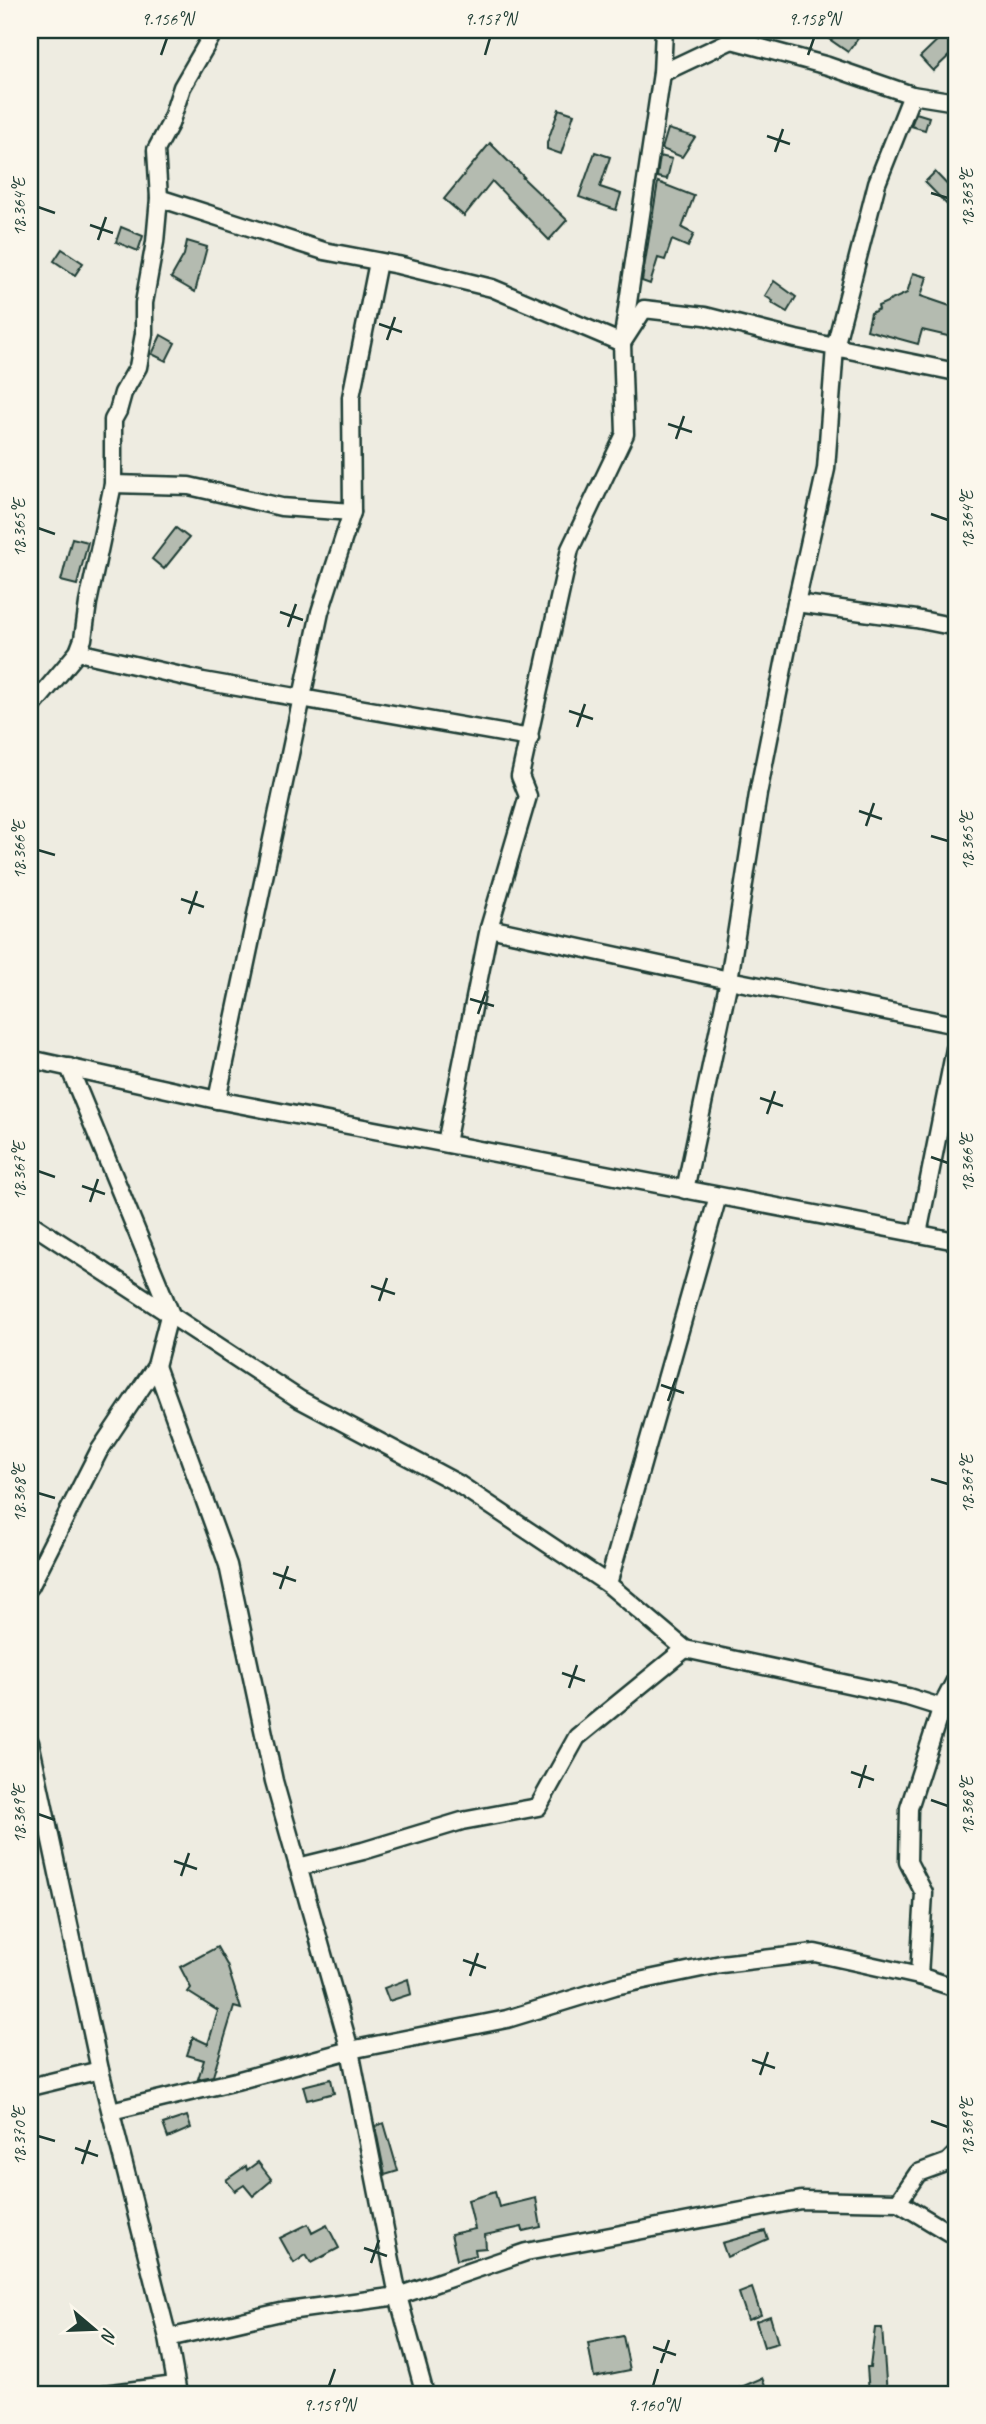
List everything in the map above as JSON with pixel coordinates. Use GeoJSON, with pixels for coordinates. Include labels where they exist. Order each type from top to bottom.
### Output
{"type":"FeatureCollection","features":[{"type":"Feature","properties":{"kind":"street"},"geometry":{"type":"LineString","coordinates":[[30,709],[78,652],[83,639],[113,484],[113,420],[123,393],[138,367],[144,334],[144,303],[155,242],[159,198],[156,150],[170,124],[182,87],[215,30]]}},
{"type":"Feature","properties":{"kind":"street"},"geometry":{"type":"LineString","coordinates":[[446,1143],[489,928],[528,796],[520,776],[570,549],[625,434],[622,343],[662,73],[664,30]]}},
{"type":"Feature","properties":{"kind":"street"},"geometry":{"type":"LineString","coordinates":[[662,73],[753,30]]}},
{"type":"Feature","properties":{"kind":"street"},"geometry":{"type":"LineString","coordinates":[[732,40],[828,66],[912,95],[956,102]]}},
{"type":"Feature","properties":{"kind":"street"},"geometry":{"type":"LineString","coordinates":[[685,1190],[729,980],[758,794],[826,469],[835,347],[877,183],[912,95]]}},
{"type":"Feature","properties":{"kind":"street"},"geometry":{"type":"LineString","coordinates":[[159,198],[284,239],[492,288],[622,343]]}},
{"type":"Feature","properties":{"kind":"street"},"geometry":{"type":"LineString","coordinates":[[217,1100],[320,612],[352,512],[351,397],[378,262]]}},
{"type":"Feature","properties":{"kind":"street"},"geometry":{"type":"LineString","coordinates":[[622,343],[644,309],[705,316],[956,372]]}},
{"type":"Feature","properties":{"kind":"street"},"geometry":{"type":"LineString","coordinates":[[113,484],[188,486],[281,508],[352,512]]}},
{"type":"Feature","properties":{"kind":"street"},"geometry":{"type":"LineString","coordinates":[[796,603],[956,627]]}},
{"type":"Feature","properties":{"kind":"street"},"geometry":{"type":"LineString","coordinates":[[78,652],[203,681],[530,738]]}},
{"type":"Feature","properties":{"kind":"street"},"geometry":{"type":"LineString","coordinates":[[489,928],[729,980],[956,1025]]}},
{"type":"Feature","properties":{"kind":"street"},"geometry":{"type":"LineString","coordinates":[[918,1234],[956,1044]]}},
{"type":"Feature","properties":{"kind":"street"},"geometry":{"type":"LineString","coordinates":[[30,1059],[217,1100],[956,1241]]}},
{"type":"Feature","properties":{"kind":"street"},"geometry":{"type":"LineString","coordinates":[[30,1587],[99,1451],[156,1366],[170,1312],[69,1067]]}},
{"type":"Feature","properties":{"kind":"street"},"geometry":{"type":"LineString","coordinates":[[608,1584],[718,1196]]}},
{"type":"Feature","properties":{"kind":"street"},"geometry":{"type":"LineString","coordinates":[[30,1223],[170,1312],[299,1399],[457,1483],[608,1584],[685,1649],[949,1709]]}},
{"type":"Feature","properties":{"kind":"street"},"geometry":{"type":"LineString","coordinates":[[156,1366],[228,1565],[274,1781],[350,2050],[398,2296],[425,2394]]}},
{"type":"Feature","properties":{"kind":"street"},"geometry":{"type":"LineString","coordinates":[[298,1867],[363,1851],[462,1821],[538,1807],[577,1737],[685,1649]]}},
{"type":"Feature","properties":{"kind":"street"},"geometry":{"type":"LineString","coordinates":[[919,1976],[924,1893],[908,1862],[909,1808],[949,1709],[956,1679]]}},
{"type":"Feature","properties":{"kind":"street"},"geometry":{"type":"LineString","coordinates":[[30,1742],[100,2070],[167,2338],[176,2390],[104,2394]]}},
{"type":"Feature","properties":{"kind":"street"},"geometry":{"type":"LineString","coordinates":[[111,2111],[350,2050],[507,2019],[615,1986],[721,1964],[815,1953],[956,1987]]}},
{"type":"Feature","properties":{"kind":"street"},"geometry":{"type":"LineString","coordinates":[[30,2087],[100,2070]]}},
{"type":"Feature","properties":{"kind":"street"},"geometry":{"type":"LineString","coordinates":[[898,2202],[918,2174],[948,2162],[956,2154]]}},
{"type":"Feature","properties":{"kind":"street"},"geometry":{"type":"LineString","coordinates":[[167,2338],[281,2312],[398,2296],[526,2252],[801,2200],[898,2202],[956,2237]]}},
{"type":"Feature","properties":{"kind":"building"},"geometry":{"type":"Polygon","coordinates":[[[816,30],[864,30],[848,52],[816,30]]]}},
{"type":"Feature","properties":{"kind":"building"},"geometry":{"type":"Polygon","coordinates":[[[948,30],[956,30],[956,49],[933,71],[920,57],[948,30]]]}},
{"type":"Feature","properties":{"kind":"building"},"geometry":{"type":"Polygon","coordinates":[[[559,109],[574,114],[561,154],[547,149],[559,109]]]}},
{"type":"Feature","properties":{"kind":"building"},"geometry":{"type":"Polygon","coordinates":[[[916,113],[929,117],[925,130],[911,126],[916,113]]]}},
{"type":"Feature","properties":{"kind":"building"},"geometry":{"type":"Polygon","coordinates":[[[668,129],[695,137],[682,157],[662,149],[668,129]]]}},
{"type":"Feature","properties":{"kind":"building"},"geometry":{"type":"Polygon","coordinates":[[[490,143],[567,220],[549,240],[492,181],[464,216],[444,199],[490,143]]]}},
{"type":"Feature","properties":{"kind":"building"},"geometry":{"type":"Polygon","coordinates":[[[595,152],[610,157],[600,187],[621,194],[616,210],[579,197],[595,152]]]}},
{"type":"Feature","properties":{"kind":"building"},"geometry":{"type":"Polygon","coordinates":[[[660,156],[672,159],[667,179],[657,177],[660,156]]]}},
{"type":"Feature","properties":{"kind":"building"},"geometry":{"type":"Polygon","coordinates":[[[935,172],[956,194],[956,214],[925,182],[935,172]]]}},
{"type":"Feature","properties":{"kind":"building"},"geometry":{"type":"Polygon","coordinates":[[[658,182],[694,196],[682,228],[694,234],[688,247],[672,240],[665,260],[658,258],[650,284],[642,281],[658,182]]]}},
{"type":"Feature","properties":{"kind":"building"},"geometry":{"type":"Polygon","coordinates":[[[121,227],[143,236],[138,251],[116,242],[121,227]]]}},
{"type":"Feature","properties":{"kind":"building"},"geometry":{"type":"Polygon","coordinates":[[[187,241],[207,247],[195,292],[171,278],[184,255],[187,241]]]}},
{"type":"Feature","properties":{"kind":"building"},"geometry":{"type":"Polygon","coordinates":[[[62,249],[83,263],[75,275],[54,261],[62,249]]]}},
{"type":"Feature","properties":{"kind":"building"},"geometry":{"type":"Polygon","coordinates":[[[913,273],[927,277],[921,296],[956,308],[956,338],[922,330],[918,344],[867,330],[871,313],[879,309],[878,306],[907,293],[913,273]]]}},
{"type":"Feature","properties":{"kind":"building"},"geometry":{"type":"Polygon","coordinates":[[[774,281],[796,297],[787,312],[765,296],[774,281]]]}},
{"type":"Feature","properties":{"kind":"building"},"geometry":{"type":"Polygon","coordinates":[[[161,335],[175,343],[166,361],[152,354],[161,335]]]}},
{"type":"Feature","properties":{"kind":"building"},"geometry":{"type":"Polygon","coordinates":[[[176,528],[189,538],[164,569],[152,559],[176,528]]]}},
{"type":"Feature","properties":{"kind":"building"},"geometry":{"type":"Polygon","coordinates":[[[72,538],[88,542],[77,585],[61,581],[72,538]]]}},
{"type":"Feature","properties":{"kind":"building"},"geometry":{"type":"Polygon","coordinates":[[[217,1947],[227,1965],[241,2009],[234,2007],[213,2076],[198,2079],[204,2060],[187,2055],[193,2037],[208,2044],[218,2011],[188,1992],[191,1988],[180,1967],[217,1947]]]}},
{"type":"Feature","properties":{"kind":"building"},"geometry":{"type":"Polygon","coordinates":[[[408,1979],[411,1994],[389,2001],[384,1988],[408,1979]]]}},
{"type":"Feature","properties":{"kind":"building"},"geometry":{"type":"Polygon","coordinates":[[[331,2079],[334,2093],[307,2100],[303,2086],[331,2079]]]}},
{"type":"Feature","properties":{"kind":"building"},"geometry":{"type":"Polygon","coordinates":[[[187,2116],[191,2128],[168,2138],[163,2124],[187,2116]]]}},
{"type":"Feature","properties":{"kind":"building"},"geometry":{"type":"Polygon","coordinates":[[[384,2123],[398,2171],[385,2175],[375,2126],[384,2123]]]}},
{"type":"Feature","properties":{"kind":"building"},"geometry":{"type":"Polygon","coordinates":[[[258,2162],[272,2180],[253,2196],[244,2185],[235,2191],[226,2180],[246,2166],[247,2170],[258,2162]]]}},
{"type":"Feature","properties":{"kind":"building"},"geometry":{"type":"Polygon","coordinates":[[[495,2192],[499,2207],[536,2198],[541,2227],[523,2231],[522,2227],[485,2235],[486,2248],[475,2249],[476,2255],[457,2260],[451,2234],[475,2229],[468,2200],[495,2192]]]}},
{"type":"Feature","properties":{"kind":"building"},"geometry":{"type":"Polygon","coordinates":[[[308,2224],[312,2233],[327,2225],[339,2248],[311,2263],[306,2255],[294,2263],[280,2238],[308,2224]]]}},
{"type":"Feature","properties":{"kind":"building"},"geometry":{"type":"Polygon","coordinates":[[[765,2231],[768,2239],[727,2257],[722,2243],[765,2231]]]}},
{"type":"Feature","properties":{"kind":"building"},"geometry":{"type":"Polygon","coordinates":[[[752,2288],[761,2315],[748,2320],[739,2293],[752,2288]]]}},
{"type":"Feature","properties":{"kind":"building"},"geometry":{"type":"Polygon","coordinates":[[[770,2316],[778,2343],[764,2347],[756,2321],[770,2316]]]}},
{"type":"Feature","properties":{"kind":"building"},"geometry":{"type":"Polygon","coordinates":[[[875,2328],[882,2328],[887,2394],[869,2394],[867,2367],[870,2367],[875,2328]]]}},
{"type":"Feature","properties":{"kind":"building"},"geometry":{"type":"Polygon","coordinates":[[[623,2336],[630,2370],[594,2377],[588,2343],[623,2336]]]}},
{"type":"Feature","properties":{"kind":"building"},"geometry":{"type":"Polygon","coordinates":[[[762,2378],[769,2394],[725,2394],[762,2378]]]}}]}
